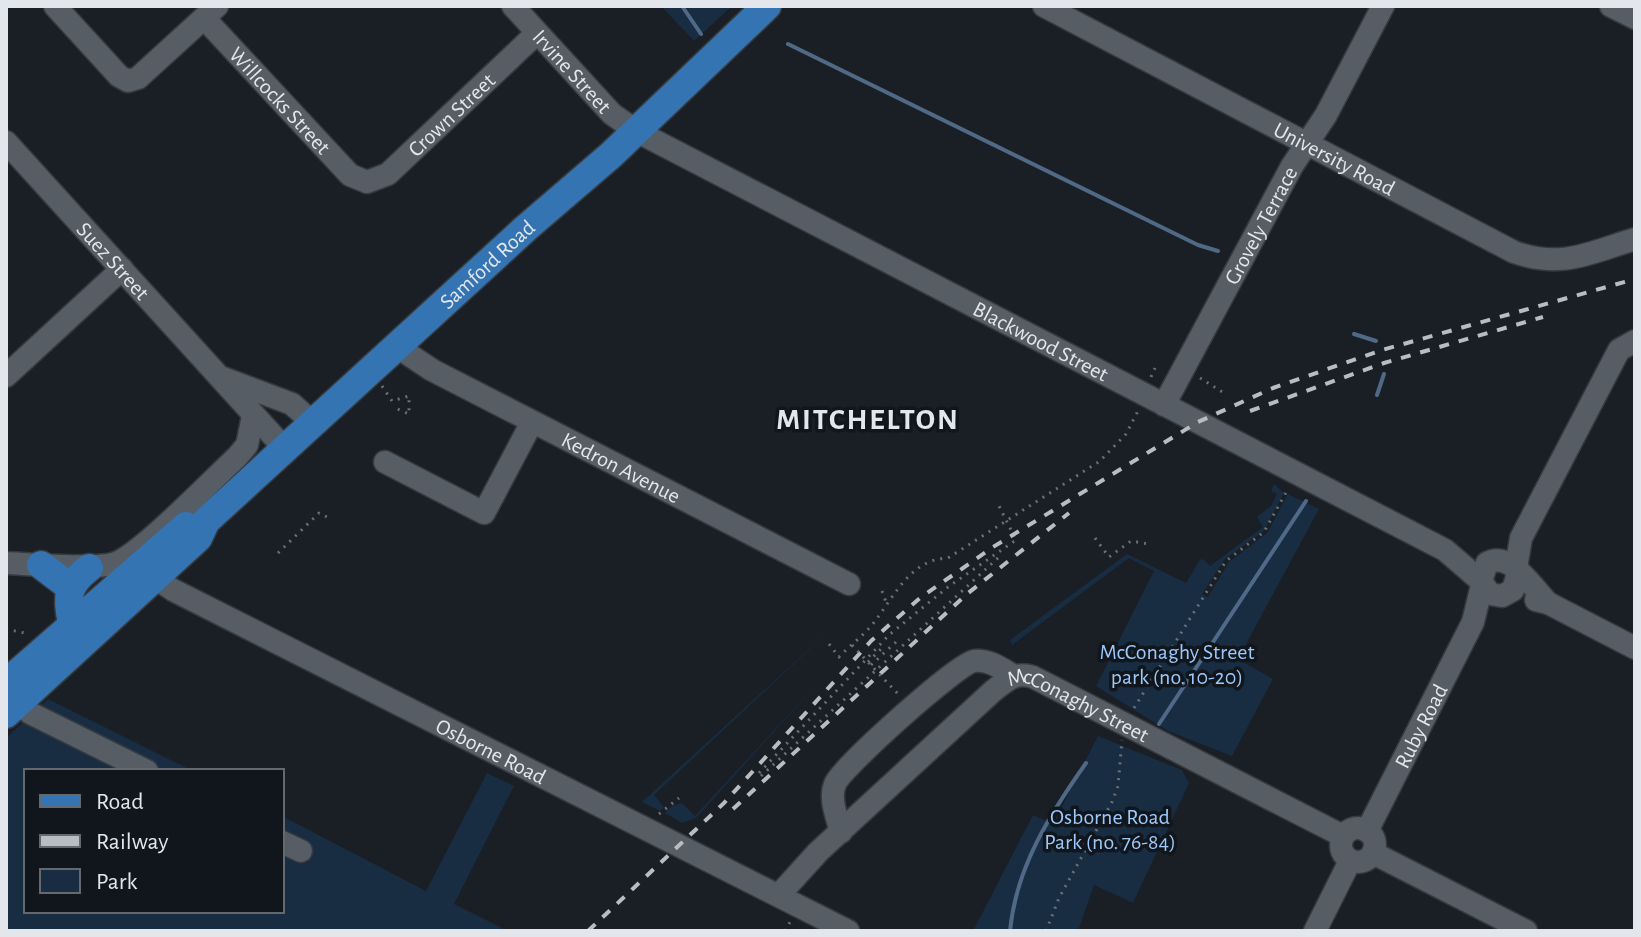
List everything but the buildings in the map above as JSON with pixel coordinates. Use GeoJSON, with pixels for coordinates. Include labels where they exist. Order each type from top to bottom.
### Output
{"type":"FeatureCollection","features":[{"type":"Feature","properties":{"kind":"main road","name":"Samford Road"},"geometry":{"type":"LineString","coordinates":[[10,700],[146,572],[186,525],[206,521],[636,131],[767,6]]}},
{"type":"Feature","properties":{"kind":"main road"},"geometry":{"type":"LineString","coordinates":[[41,565],[79,578],[67,599],[72,623]]}},
{"type":"Feature","properties":{"kind":"main road","name":"Samford Road"},"geometry":{"type":"LineString","coordinates":[[10,700],[72,623],[146,572]]}},
{"type":"Feature","properties":{"kind":"street"},"geometry":{"type":"LineString","coordinates":[[55,6],[119,76],[128,81],[138,78],[211,12]]}},
{"type":"Feature","properties":{"kind":"street","name":"Irvine Street"},"geometry":{"type":"LineString","coordinates":[[513,6],[612,114],[636,131]]}},
{"type":"Feature","properties":{"kind":"street","name":"University Road"},"geometry":{"type":"LineString","coordinates":[[1044,6],[1514,252],[1539,261],[1564,261],[1635,239]]}},
{"type":"Feature","properties":{"kind":"street","name":"Grovely Terrace"},"geometry":{"type":"LineString","coordinates":[[1164,405],[1307,143],[1326,115],[1383,6]]}},
{"type":"Feature","properties":{"kind":"street"},"geometry":{"type":"LineString","coordinates":[[1611,6],[1635,18]]}},
{"type":"Feature","properties":{"kind":"street","name":"Willcocks Street"},"geometry":{"type":"LineString","coordinates":[[211,12],[350,175],[359,181]]}},
{"type":"Feature","properties":{"kind":"street","name":"Crown Street"},"geometry":{"type":"LineString","coordinates":[[359,181],[377,181],[388,174],[537,33]]}},
{"type":"Feature","properties":{"kind":"street","name":"Blackwood Street"},"geometry":{"type":"LineString","coordinates":[[636,131],[1635,648]]}},
{"type":"Feature","properties":{"kind":"street","name":"Suez Street"},"geometry":{"type":"LineString","coordinates":[[6,142],[285,449]]}},
{"type":"Feature","properties":{"kind":"street"},"geometry":{"type":"LineString","coordinates":[[6,376],[122,269]]}},
{"type":"Feature","properties":{"kind":"street","name":"Kedron Avenue"},"geometry":{"type":"LineString","coordinates":[[396,346],[411,359],[849,584]]}},
{"type":"Feature","properties":{"kind":"street","name":"Ruby Road"},"geometry":{"type":"LineString","coordinates":[[1370,842],[1473,622],[1627,346]]}},
{"type":"Feature","properties":{"kind":"street","name":"Suez Street"},"geometry":{"type":"LineString","coordinates":[[222,377],[292,404],[313,423]]}},
{"type":"Feature","properties":{"kind":"street"},"geometry":{"type":"LineString","coordinates":[[79,578],[122,559],[237,457],[247,445],[253,416]]}},
{"type":"Feature","properties":{"kind":"street"},"geometry":{"type":"LineString","coordinates":[[385,462],[484,513],[532,422]]}},
{"type":"Feature","properties":{"kind":"street"},"geometry":{"type":"LineString","coordinates":[[6,563],[41,565]]}},
{"type":"Feature","properties":{"kind":"street","name":"Osborne Road"},"geometry":{"type":"LineString","coordinates":[[146,572],[847,931]]}},
{"type":"Feature","properties":{"kind":"street"},"geometry":{"type":"LineString","coordinates":[[841,832],[833,800],[839,776],[935,687],[972,662],[990,663],[1014,676]]}},
{"type":"Feature","properties":{"kind":"street","name":"McConaghy Street"},"geometry":{"type":"LineString","coordinates":[[779,895],[841,832],[1014,676],[1033,677],[1343,836]]}},
{"type":"Feature","properties":{"kind":"street"},"geometry":{"type":"LineString","coordinates":[[10,700],[143,769]]}},
{"type":"Feature","properties":{"kind":"street"},"geometry":{"type":"LineString","coordinates":[[1350,861],[1341,849],[1343,836],[1352,829],[1526,931]]}},
{"type":"Feature","properties":{"kind":"street"},"geometry":{"type":"LineString","coordinates":[[1350,861],[1364,861],[1370,842]]}},
{"type":"Feature","properties":{"kind":"street"},"geometry":{"type":"LineString","coordinates":[[1315,931],[1350,861]]}},
{"type":"Feature","properties":{"kind":"path"},"geometry":{"type":"LineString","coordinates":[[729,6],[731,13]]}},
{"type":"Feature","properties":{"kind":"path"},"geometry":{"type":"LineString","coordinates":[[1200,378],[1227,395]]}},
{"type":"Feature","properties":{"kind":"path"},"geometry":{"type":"LineString","coordinates":[[382,386],[392,401],[409,396],[409,414],[393,407]]}},
{"type":"Feature","properties":{"kind":"path"},"geometry":{"type":"LineString","coordinates":[[829,644],[839,657],[875,622],[886,602],[903,582],[931,559],[948,558],[1100,461],[1126,434],[1138,411]]}},
{"type":"Feature","properties":{"kind":"path"},"geometry":{"type":"LineString","coordinates":[[1131,714],[1226,561],[1264,532],[1288,489]]}},
{"type":"Feature","properties":{"kind":"path"},"geometry":{"type":"LineString","coordinates":[[997,502],[1016,540],[948,587],[889,635],[760,774],[999,557]]}},
{"type":"Feature","properties":{"kind":"path"},"geometry":{"type":"LineString","coordinates":[[278,553],[319,513],[327,517]]}},
{"type":"Feature","properties":{"kind":"path"},"geometry":{"type":"LineString","coordinates":[[1095,538],[1109,557],[1131,541],[1149,544]]}},
{"type":"Feature","properties":{"kind":"path"},"geometry":{"type":"LineString","coordinates":[[882,591],[886,602]]}},
{"type":"Feature","properties":{"kind":"path"},"geometry":{"type":"LineString","coordinates":[[6,629],[29,634]]}},
{"type":"Feature","properties":{"kind":"path"},"geometry":{"type":"LineString","coordinates":[[889,635],[900,647]]}},
{"type":"Feature","properties":{"kind":"path"},"geometry":{"type":"LineString","coordinates":[[869,664],[896,642]]}},
{"type":"Feature","properties":{"kind":"path"},"geometry":{"type":"LineString","coordinates":[[852,645],[899,695]]}},
{"type":"Feature","properties":{"kind":"path"},"geometry":{"type":"LineString","coordinates":[[869,664],[883,647]]}},
{"type":"Feature","properties":{"kind":"path"},"geometry":{"type":"LineString","coordinates":[[1046,931],[1054,908],[1112,802],[1118,786],[1122,737]]}},
{"type":"Feature","properties":{"kind":"path"},"geometry":{"type":"LineString","coordinates":[[659,814],[679,798]]}},
{"type":"Feature","properties":{"kind":"path"},"geometry":{"type":"LineString","coordinates":[[785,931],[790,922]]}},
{"type":"Feature","properties":{"kind":"green space"},"geometry":{"type":"Polygon","coordinates":[[[661,6],[732,6],[694,41],[661,6]]]}},
{"type":"Feature","properties":{"kind":"green space","name":"McConaghy Street park (no. 10-20)"},"geometry":{"type":"Polygon","coordinates":[[[1274,484],[1284,493],[1264,531],[1225,559],[1202,594],[1208,597],[1229,562],[1267,533],[1288,494],[1319,509],[1238,659],[1273,679],[1232,756],[1168,731],[1096,686],[1154,571],[1129,558],[1012,645],[1010,640],[1127,554],[1186,583],[1200,560],[1203,559],[1210,566],[1263,527],[1257,517],[1271,506],[1277,494],[1271,491],[1274,484]]]}},
{"type":"Feature","properties":{"kind":"green space"},"geometry":{"type":"Polygon","coordinates":[[[842,619],[654,795],[664,807],[660,811],[642,802],[842,619]]]}},
{"type":"Feature","properties":{"kind":"green space"},"geometry":{"type":"Polygon","coordinates":[[[838,661],[696,818],[682,823],[665,813],[672,806],[682,803],[695,816],[838,661]]]}},
{"type":"Feature","properties":{"kind":"green space"},"geometry":{"type":"Polygon","coordinates":[[[48,699],[189,769],[24,769],[24,913],[284,913],[284,817],[426,891],[487,773],[514,786],[454,904],[508,931],[6,931],[6,738],[48,699]]]}},
{"type":"Feature","properties":{"kind":"green space","name":"Osborne Road Park (no. 76-84)"},"geometry":{"type":"Polygon","coordinates":[[[1098,736],[1182,770],[1189,783],[1133,903],[1094,885],[1078,931],[973,931],[1033,815],[1053,824],[1098,736]]]}},
{"type":"Feature","properties":{"kind":"waterway"},"geometry":{"type":"LineString","coordinates":[[682,6],[701,34]]}},
{"type":"Feature","properties":{"kind":"waterway"},"geometry":{"type":"LineString","coordinates":[[788,44],[1198,245],[1218,251]]}},
{"type":"Feature","properties":{"kind":"waterway"},"geometry":{"type":"LineString","coordinates":[[1354,334],[1376,341]]}},
{"type":"Feature","properties":{"kind":"waterway"},"geometry":{"type":"LineString","coordinates":[[1377,395],[1384,374]]}},
{"type":"Feature","properties":{"kind":"waterway"},"geometry":{"type":"LineString","coordinates":[[1159,724],[1306,501]]}},
{"type":"Feature","properties":{"kind":"waterway"},"geometry":{"type":"LineString","coordinates":[[1010,931],[1019,885],[1027,863],[1048,822],[1086,763]]}},
{"type":"Feature","properties":{"kind":"railway"},"geometry":{"type":"LineString","coordinates":[[588,931],[724,803],[871,641],[920,598],[993,547],[1198,422],[1273,388],[1382,350],[1635,279]]}},
{"type":"Feature","properties":{"kind":"railway"},"geometry":{"type":"LineString","coordinates":[[1250,411],[1384,363],[1543,317]]}},
{"type":"Feature","properties":{"kind":"railway"},"geometry":{"type":"LineString","coordinates":[[733,809],[967,594],[1069,513]]}},
{"type":"Feature","properties":{"kind":"district","name":"MITCHELTON"},"geometry":{"type":"Point","coordinates":[868,419]}}]}
